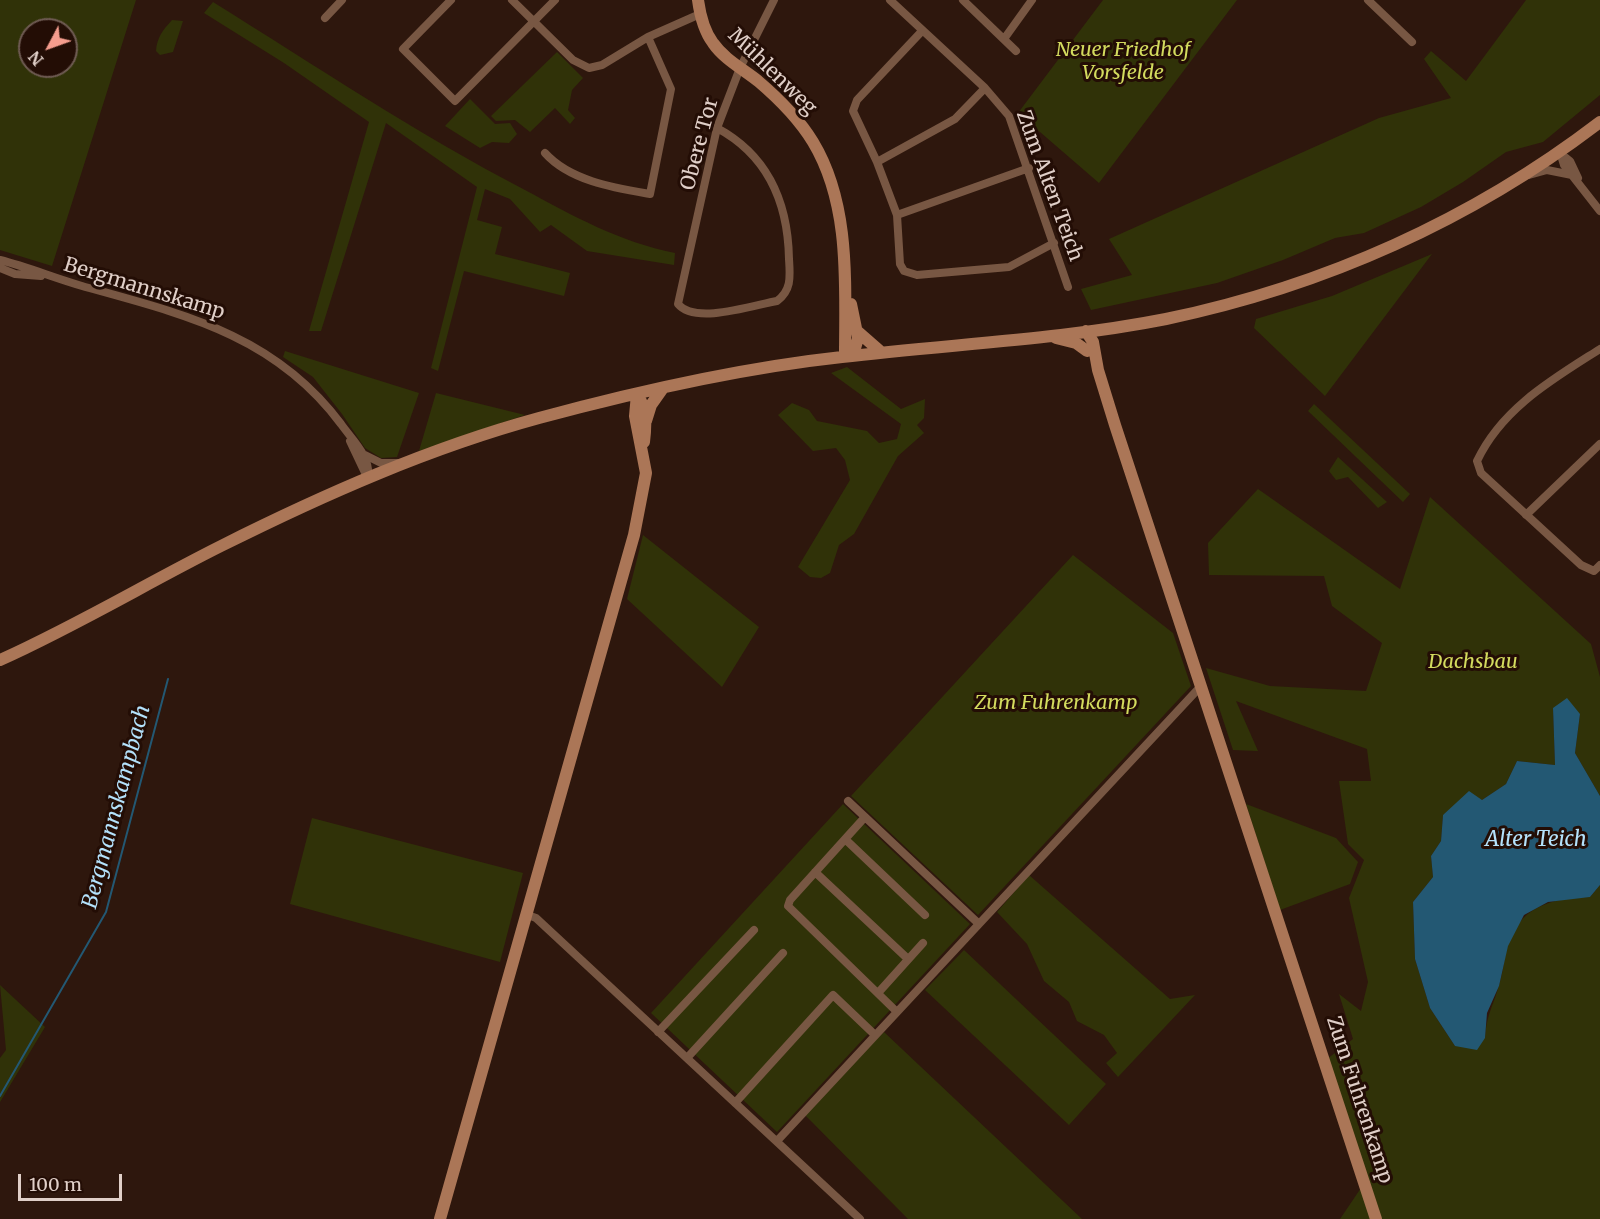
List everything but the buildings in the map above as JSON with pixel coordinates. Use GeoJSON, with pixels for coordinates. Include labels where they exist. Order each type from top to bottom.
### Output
{"type":"FeatureCollection","features":[{"type":"Feature","properties":{"kind":"main road","name":"Mühlenweg"},"geometry":{"type":"LineString","coordinates":[[698,0],[700,14],[712,42],[794,117],[820,156],[835,193],[842,235],[849,356]]}},
{"type":"Feature","properties":{"kind":"main road"},"geometry":{"type":"LineString","coordinates":[[0,660],[73,625],[220,546],[368,478],[536,419],[740,372],[881,352],[1086,331],[1206,309],[1323,275],[1426,230],[1523,176],[1600,122]]}},
{"type":"Feature","properties":{"kind":"main road","name":"Mühlenweg"},"geometry":{"type":"LineString","coordinates":[[844,275],[857,344],[849,356]]}},
{"type":"Feature","properties":{"kind":"main road"},"geometry":{"type":"LineString","coordinates":[[856,331],[881,352]]}},
{"type":"Feature","properties":{"kind":"main road","name":"Zum Fuhrenkamp"},"geometry":{"type":"LineString","coordinates":[[1086,331],[1084,341],[1087,351],[1098,370]]}},
{"type":"Feature","properties":{"kind":"main road","name":"Zum Fuhrenkamp"},"geometry":{"type":"LineString","coordinates":[[1086,331],[1093,342],[1098,370],[1376,1219]]}},
{"type":"Feature","properties":{"kind":"main road"},"geometry":{"type":"LineString","coordinates":[[1043,336],[1071,341],[1087,351]]}},
{"type":"Feature","properties":{"kind":"main road"},"geometry":{"type":"LineString","coordinates":[[640,419],[663,388]]}},
{"type":"Feature","properties":{"kind":"main road"},"geometry":{"type":"LineString","coordinates":[[440,1219],[634,535],[645,481],[640,419],[642,401],[637,394]]}},
{"type":"Feature","properties":{"kind":"main road"},"geometry":{"type":"LineString","coordinates":[[604,402],[624,408],[640,419]]}},
{"type":"Feature","properties":{"kind":"street"},"geometry":{"type":"LineString","coordinates":[[325,18],[342,0]]}},
{"type":"Feature","properties":{"kind":"street"},"geometry":{"type":"LineString","coordinates":[[451,0],[403,49],[456,101],[555,0]]}},
{"type":"Feature","properties":{"kind":"street"},"geometry":{"type":"LineString","coordinates":[[512,0],[573,60],[589,68],[602,65],[648,37],[700,14]]}},
{"type":"Feature","properties":{"kind":"street","name":"Obere Tor"},"geometry":{"type":"LineString","coordinates":[[717,128],[743,145],[760,161],[782,202],[789,230],[790,284],[777,301],[708,315],[687,312],[678,304],[717,128],[740,68],[774,0]]}},
{"type":"Feature","properties":{"kind":"street","name":"Zum Alten Teich"},"geometry":{"type":"LineString","coordinates":[[890,0],[985,88],[1009,116],[1029,168],[1068,287]]}},
{"type":"Feature","properties":{"kind":"street"},"geometry":{"type":"LineString","coordinates":[[963,0],[1016,51]]}},
{"type":"Feature","properties":{"kind":"street"},"geometry":{"type":"LineString","coordinates":[[1004,39],[1032,0]]}},
{"type":"Feature","properties":{"kind":"street"},"geometry":{"type":"LineString","coordinates":[[1368,0],[1412,42]]}},
{"type":"Feature","properties":{"kind":"street"},"geometry":{"type":"LineString","coordinates":[[922,31],[854,105],[855,118],[877,162],[897,215],[900,264],[909,274],[1009,267],[1054,243]]}},
{"type":"Feature","properties":{"kind":"street"},"geometry":{"type":"LineString","coordinates":[[545,153],[554,164],[605,186],[650,194],[671,89],[648,37]]}},
{"type":"Feature","properties":{"kind":"street"},"geometry":{"type":"LineString","coordinates":[[877,162],[955,119],[985,88]]}},
{"type":"Feature","properties":{"kind":"street"},"geometry":{"type":"LineString","coordinates":[[1560,152],[1564,165],[1600,211]]}},
{"type":"Feature","properties":{"kind":"street"},"geometry":{"type":"LineString","coordinates":[[1560,152],[1570,161],[1579,182]]}},
{"type":"Feature","properties":{"kind":"street"},"geometry":{"type":"LineString","coordinates":[[897,215],[1029,168]]}},
{"type":"Feature","properties":{"kind":"street"},"geometry":{"type":"LineString","coordinates":[[1523,176],[1547,170],[1572,175]]}},
{"type":"Feature","properties":{"kind":"street","name":"Bergmannskamp"},"geometry":{"type":"LineString","coordinates":[[0,260],[45,276],[192,318],[230,333],[274,357],[325,402],[363,453],[369,468],[368,478]]}},
{"type":"Feature","properties":{"kind":"street","name":"Bergmannskamp"},"geometry":{"type":"LineString","coordinates":[[0,268],[15,274],[45,276]]}},
{"type":"Feature","properties":{"kind":"street"},"geometry":{"type":"LineString","coordinates":[[1600,349],[1520,404],[1505,420],[1477,461],[1481,473],[1581,565],[1594,571],[1600,565]]}},
{"type":"Feature","properties":{"kind":"street","name":"Bergmannskamp"},"geometry":{"type":"LineString","coordinates":[[342,425],[361,469],[368,478]]}},
{"type":"Feature","properties":{"kind":"street"},"geometry":{"type":"LineString","coordinates":[[1526,515],[1600,444]]}},
{"type":"Feature","properties":{"kind":"street"},"geometry":{"type":"LineString","coordinates":[[363,453],[381,463],[407,463]]}},
{"type":"Feature","properties":{"kind":"street"},"geometry":{"type":"LineString","coordinates":[[777,1141],[1201,686]]}},
{"type":"Feature","properties":{"kind":"street"},"geometry":{"type":"LineString","coordinates":[[848,801],[979,924]]}},
{"type":"Feature","properties":{"kind":"street"},"geometry":{"type":"LineString","coordinates":[[865,817],[790,900],[788,906],[897,1012]]}},
{"type":"Feature","properties":{"kind":"street"},"geometry":{"type":"LineString","coordinates":[[845,839],[925,915]]}},
{"type":"Feature","properties":{"kind":"street"},"geometry":{"type":"LineString","coordinates":[[815,872],[908,959]]}},
{"type":"Feature","properties":{"kind":"street"},"geometry":{"type":"LineString","coordinates":[[525,914],[536,918],[860,1219]]}},
{"type":"Feature","properties":{"kind":"street"},"geometry":{"type":"LineString","coordinates":[[658,1032],[754,930]]}},
{"type":"Feature","properties":{"kind":"street"},"geometry":{"type":"LineString","coordinates":[[878,993],[923,943]]}},
{"type":"Feature","properties":{"kind":"street"},"geometry":{"type":"LineString","coordinates":[[687,1058],[783,953]]}},
{"type":"Feature","properties":{"kind":"street"},"geometry":{"type":"LineString","coordinates":[[735,1102],[832,995],[875,1035]]}},
{"type":"Feature","properties":{"kind":"green space"},"geometry":{"type":"Polygon","coordinates":[[[0,0],[136,0],[52,266],[0,250],[0,0]]]}},
{"type":"Feature","properties":{"kind":"green space","name":"Neuer Friedhof Vorsfelde"},"geometry":{"type":"Polygon","coordinates":[[[1103,0],[1237,0],[1099,183],[1018,113],[1103,0]]]}},
{"type":"Feature","properties":{"kind":"green space"},"geometry":{"type":"Polygon","coordinates":[[[1526,0],[1600,0],[1600,95],[1543,142],[1506,152],[1463,182],[1421,207],[1364,233],[1335,238],[1283,260],[1217,283],[1091,310],[1081,289],[1132,275],[1109,239],[1379,118],[1451,98],[1424,59],[1431,51],[1466,81],[1526,0]]]}},
{"type":"Feature","properties":{"kind":"green space"},"geometry":{"type":"Polygon","coordinates":[[[213,2],[367,99],[485,168],[597,227],[635,242],[675,253],[674,265],[587,251],[551,225],[540,232],[510,199],[485,189],[477,220],[502,227],[495,254],[570,273],[564,296],[464,271],[438,371],[431,368],[477,187],[386,123],[321,331],[309,331],[369,122],[284,63],[204,13],[213,2]]]}},
{"type":"Feature","properties":{"kind":"green space"},"geometry":{"type":"Polygon","coordinates":[[[172,20],[183,21],[173,52],[160,55],[156,51],[159,38],[172,20]]]}},
{"type":"Feature","properties":{"kind":"green space"},"geometry":{"type":"Polygon","coordinates":[[[557,52],[583,78],[572,90],[568,110],[575,118],[570,124],[555,108],[530,132],[515,120],[496,121],[491,116],[557,52]]]}},
{"type":"Feature","properties":{"kind":"green space"},"geometry":{"type":"Polygon","coordinates":[[[470,99],[495,124],[510,123],[517,134],[509,143],[492,142],[480,148],[445,126],[470,99]]]}},
{"type":"Feature","properties":{"kind":"green space"},"geometry":{"type":"Polygon","coordinates":[[[1432,254],[1325,396],[1254,328],[1256,319],[1332,296],[1432,254]]]}},
{"type":"Feature","properties":{"kind":"green space"},"geometry":{"type":"Polygon","coordinates":[[[285,351],[419,393],[397,457],[381,458],[365,448],[313,377],[283,357],[285,351]]]}},
{"type":"Feature","properties":{"kind":"green space"},"geometry":{"type":"Polygon","coordinates":[[[847,367],[901,409],[925,399],[924,418],[917,425],[924,433],[898,456],[854,534],[839,545],[830,573],[821,578],[810,577],[798,567],[850,480],[845,460],[836,448],[813,451],[778,415],[792,403],[809,410],[817,421],[867,431],[879,443],[897,439],[901,424],[831,373],[847,367]]]}},
{"type":"Feature","properties":{"kind":"green space"},"geometry":{"type":"Polygon","coordinates":[[[436,393],[525,415],[419,451],[436,393]]]}},
{"type":"Feature","properties":{"kind":"green space"},"geometry":{"type":"Polygon","coordinates":[[[1314,404],[1410,494],[1403,502],[1308,411],[1314,404]]]}},
{"type":"Feature","properties":{"kind":"green space"},"geometry":{"type":"Polygon","coordinates":[[[1338,457],[1387,502],[1378,508],[1348,477],[1336,480],[1329,471],[1338,457]]]}},
{"type":"Feature","properties":{"kind":"green space","name":"Dachsbau"},"geometry":{"type":"Polygon","coordinates":[[[1258,489],[1400,589],[1430,497],[1591,644],[1600,677],[1600,796],[1575,753],[1580,714],[1553,708],[1555,765],[1517,761],[1506,784],[1482,800],[1443,815],[1441,841],[1431,856],[1433,877],[1413,902],[1415,959],[1430,1008],[1455,1046],[1485,1038],[1487,1022],[1507,948],[1519,923],[1528,914],[1550,903],[1590,897],[1600,885],[1600,1219],[1340,1219],[1361,1188],[1327,1059],[1353,1039],[1339,994],[1361,1011],[1368,982],[1349,898],[1364,860],[1348,844],[1339,781],[1371,781],[1367,749],[1236,701],[1258,751],[1233,750],[1206,668],[1270,686],[1366,691],[1382,643],[1332,606],[1324,576],[1209,575],[1208,543],[1258,489]]]}},
{"type":"Feature","properties":{"kind":"green space"},"geometry":{"type":"Polygon","coordinates":[[[643,535],[759,627],[722,687],[627,599],[643,535]]]}},
{"type":"Feature","properties":{"kind":"green space","name":"Zum Fuhrenkamp"},"geometry":{"type":"Polygon","coordinates":[[[1073,555],[1173,633],[1191,686],[978,915],[851,796],[1073,555]]]}},
{"type":"Feature","properties":{"kind":"green space"},"geometry":{"type":"Polygon","coordinates":[[[843,804],[970,924],[777,1132],[651,1013],[843,804]]]}},
{"type":"Feature","properties":{"kind":"green space"},"geometry":{"type":"Polygon","coordinates":[[[1246,804],[1336,838],[1358,862],[1350,884],[1280,910],[1246,804]]]}},
{"type":"Feature","properties":{"kind":"green space"},"geometry":{"type":"Polygon","coordinates":[[[312,818],[523,873],[500,962],[290,904],[312,818]]]}},
{"type":"Feature","properties":{"kind":"green space"},"geometry":{"type":"Polygon","coordinates":[[[1029,875],[1170,999],[1195,995],[1118,1077],[1106,1063],[1117,1053],[1104,1035],[1077,1021],[1069,1002],[1044,981],[1027,944],[997,912],[1029,875]]]}},
{"type":"Feature","properties":{"kind":"green space"},"geometry":{"type":"Polygon","coordinates":[[[964,950],[1106,1084],[1069,1125],[925,990],[964,950]]]}},
{"type":"Feature","properties":{"kind":"green space"},"geometry":{"type":"Polygon","coordinates":[[[0,985],[45,1027],[0,1102],[0,1058],[6,1050],[0,985]]]}},
{"type":"Feature","properties":{"kind":"green space"},"geometry":{"type":"Polygon","coordinates":[[[884,1032],[1082,1219],[908,1219],[802,1112],[884,1032]]]}},
{"type":"Feature","properties":{"kind":"water","name":"Alter Teich"},"geometry":{"type":"Polygon","coordinates":[[[1567,698],[1580,714],[1575,753],[1600,796],[1600,885],[1590,897],[1548,902],[1524,915],[1508,946],[1499,986],[1487,1013],[1485,1038],[1477,1050],[1455,1046],[1430,1008],[1415,959],[1413,902],[1433,877],[1431,856],[1441,841],[1443,815],[1469,791],[1482,800],[1506,784],[1517,761],[1555,765],[1553,708],[1567,698]]]}},
{"type":"Feature","properties":{"kind":"waterway","name":"Bergmannskampbach"},"geometry":{"type":"LineString","coordinates":[[0,1096],[106,912],[168,679]]}}]}
